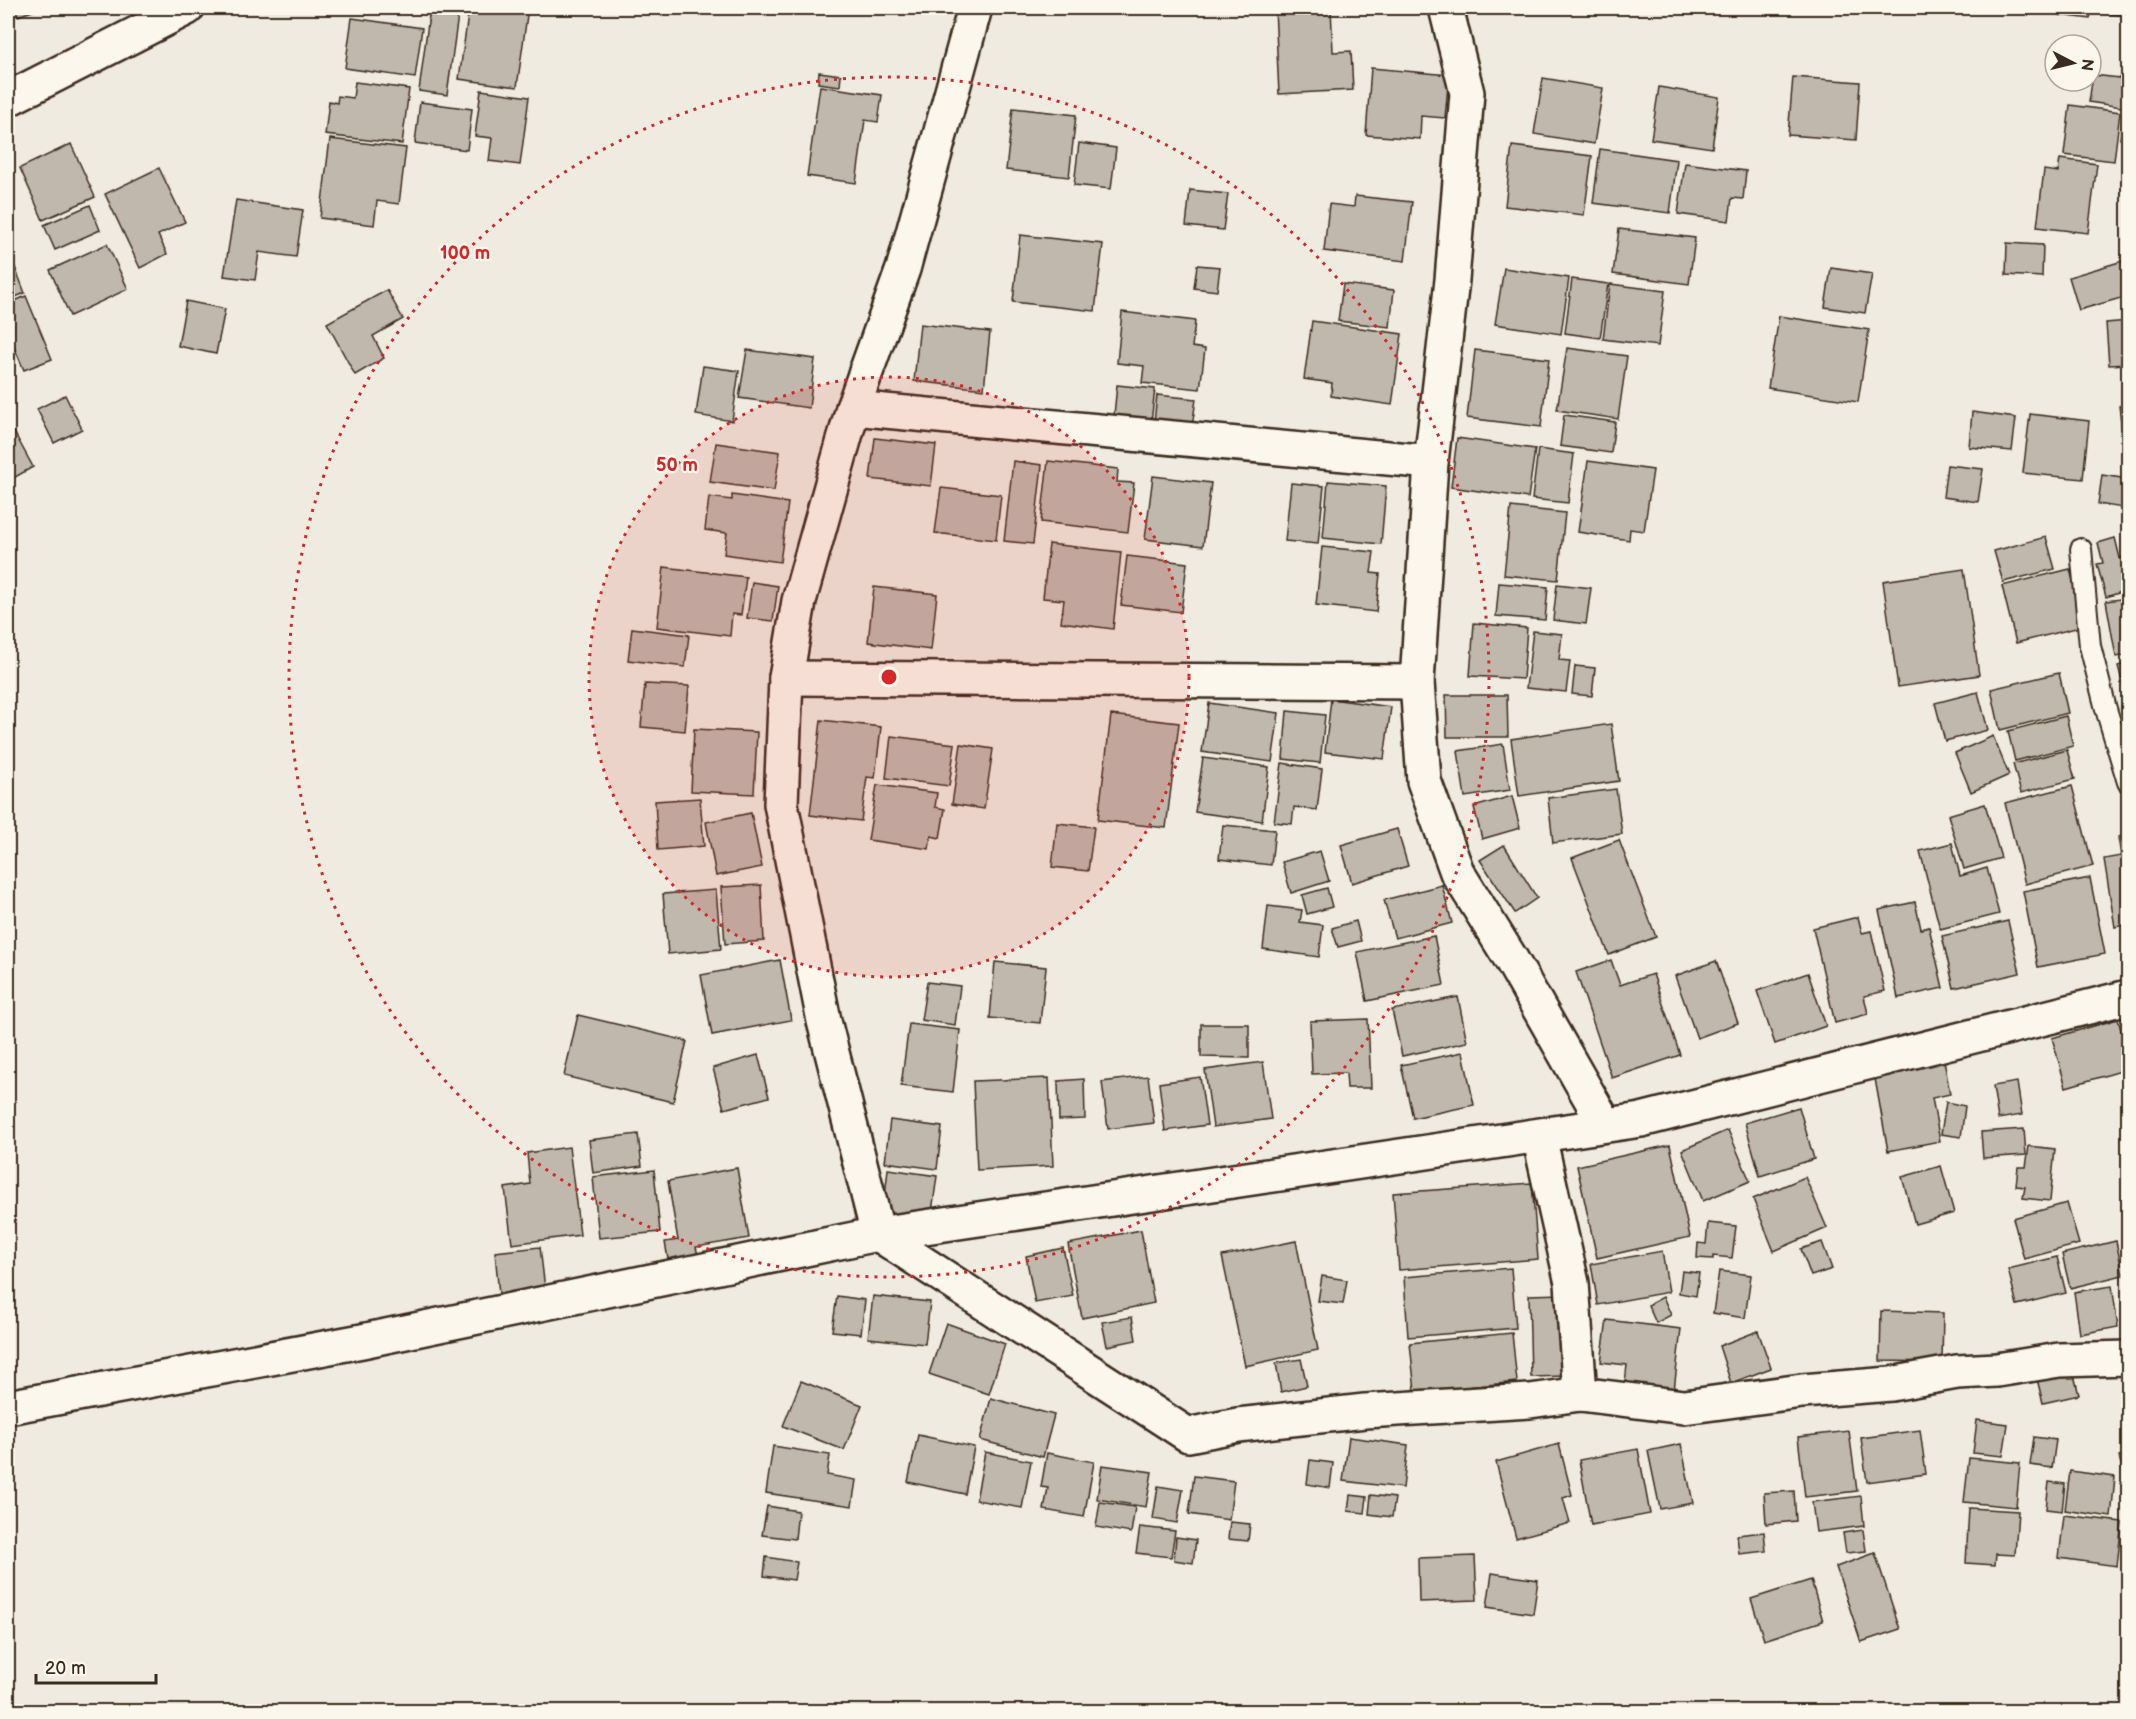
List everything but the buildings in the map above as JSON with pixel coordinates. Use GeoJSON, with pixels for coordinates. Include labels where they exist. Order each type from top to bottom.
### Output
{"type":"FeatureCollection","features":[{"type":"Feature","properties":{"kind":"street"},"geometry":{"type":"LineString","coordinates":[[8,99],[187,8]]}},
{"type":"Feature","properties":{"kind":"street"},"geometry":{"type":"LineString","coordinates":[[975,8],[903,269],[853,408],[799,601],[786,678],[781,804],[824,1021],[878,1234],[1188,1435],[1238,1425],[1365,1411],[1530,1401],[1580,1394],[1684,1407],[1802,1391],[1891,1384],[1957,1372],[1997,1370],[2059,1360],[2128,1358]]}},
{"type":"Feature","properties":{"kind":"street"},"geometry":{"type":"LineString","coordinates":[[1446,8],[1467,93],[1452,280],[1431,462],[1417,682],[1424,781],[1457,872],[1511,959],[1605,1124]]}},
{"type":"Feature","properties":{"kind":"street"},"geometry":{"type":"LineString","coordinates":[[853,408],[1431,462]]}},
{"type":"Feature","properties":{"kind":"street"},"geometry":{"type":"LineString","coordinates":[[786,678],[1417,682]]}},
{"type":"Feature","properties":{"kind":"street"},"geometry":{"type":"LineString","coordinates":[[8,1407],[362,1341],[878,1234],[1641,1120],[2128,997]]}},
{"type":"Feature","properties":{"kind":"street"},"geometry":{"type":"LineString","coordinates":[[1539,1136],[1572,1283],[1580,1394]]}},
{"type":"Feature","properties":{"kind":"lane"},"geometry":{"type":"LineString","coordinates":[[2081,549],[2090,646],[2128,783]]}}]}
